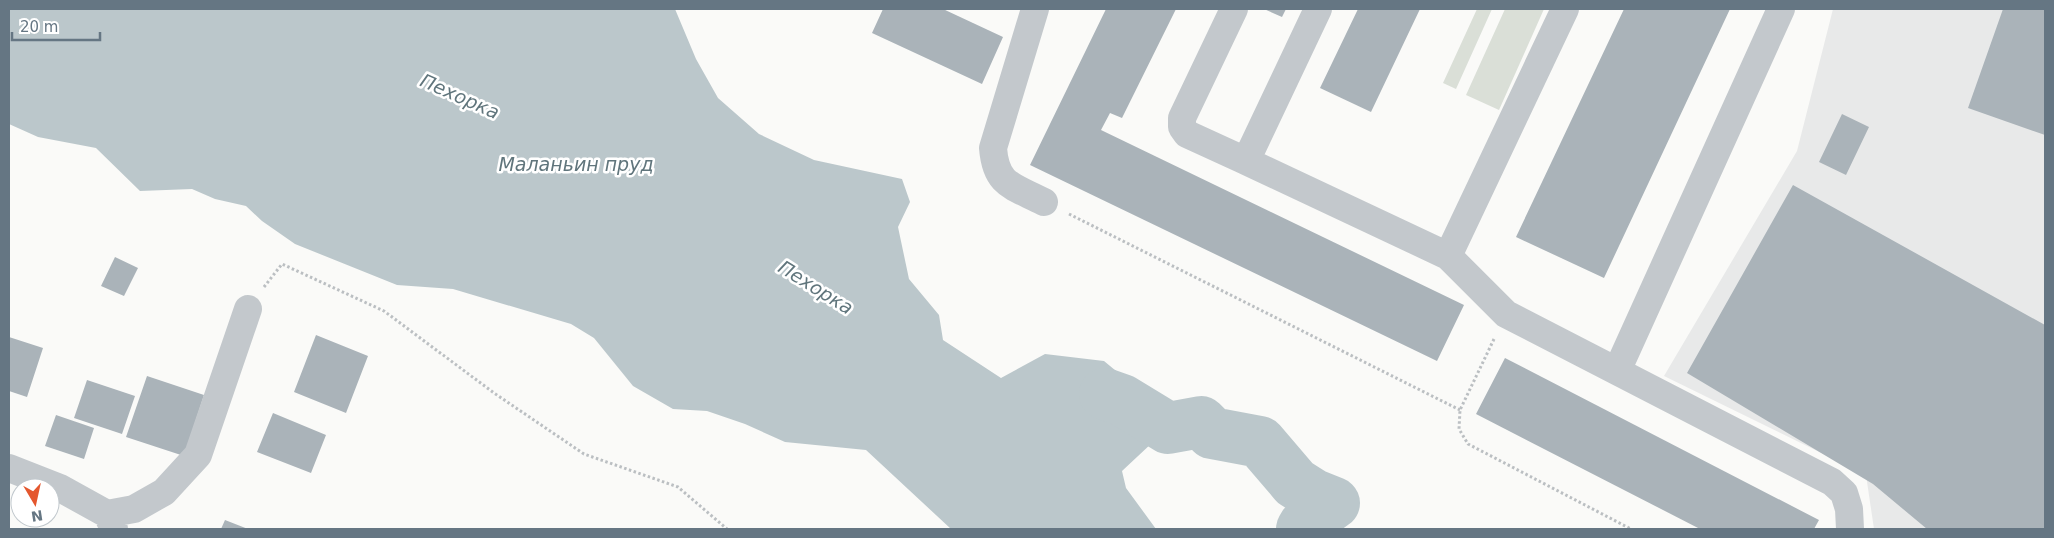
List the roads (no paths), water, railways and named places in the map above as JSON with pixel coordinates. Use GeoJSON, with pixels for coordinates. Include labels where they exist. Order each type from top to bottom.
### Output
{"type":"FeatureCollection","features":[{"type":"Feature","properties":{"kind":"street"},"geometry":{"type":"LineString","coordinates":[[1035,9],[993,148],[994,166],[1005,182],[1044,202]]}},
{"type":"Feature","properties":{"kind":"street"},"geometry":{"type":"LineString","coordinates":[[1234,9],[1182,118],[1182,127],[1187,134],[1448,256],[1506,314],[1832,482],[1844,494],[1849,509],[1850,529]]}},
{"type":"Feature","properties":{"kind":"street"},"geometry":{"type":"LineString","coordinates":[[1246,161],[1318,9]]}},
{"type":"Feature","properties":{"kind":"street"},"geometry":{"type":"LineString","coordinates":[[1448,256],[1565,9]]}},
{"type":"Feature","properties":{"kind":"street"},"geometry":{"type":"LineString","coordinates":[[1617,371],[1781,9]]}},
{"type":"Feature","properties":{"kind":"street"},"geometry":{"type":"LineString","coordinates":[[9,468],[60,488],[111,522],[164,492],[198,454],[248,309]]}},
{"type":"Feature","properties":{"kind":"water","name":"Маланьин пруд"},"geometry":{"type":"Polygon","coordinates":[[[9,9],[675,9],[696,59],[718,98],[759,134],[814,160],[902,179],[910,202],[898,227],[909,279],[939,315],[943,340],[1001,378],[1045,354],[1104,361],[1168,414],[1168,428],[1122,471],[1126,488],[1156,529],[951,529],[866,450],[785,442],[745,424],[707,411],[673,409],[633,386],[594,338],[571,324],[453,289],[397,285],[295,244],[262,221],[246,206],[215,199],[192,189],[140,191],[96,148],[38,137],[9,124],[9,9]]]}},
{"type":"Feature","properties":{"kind":"waterway","name":"Пехорка"},"geometry":{"type":"LineString","coordinates":[[1105,394],[1122,400],[1168,428],[1201,422],[1212,433],[1260,442],[1295,483],[1314,495],[1334,503],[1305,524],[1302,529]]}}]}
